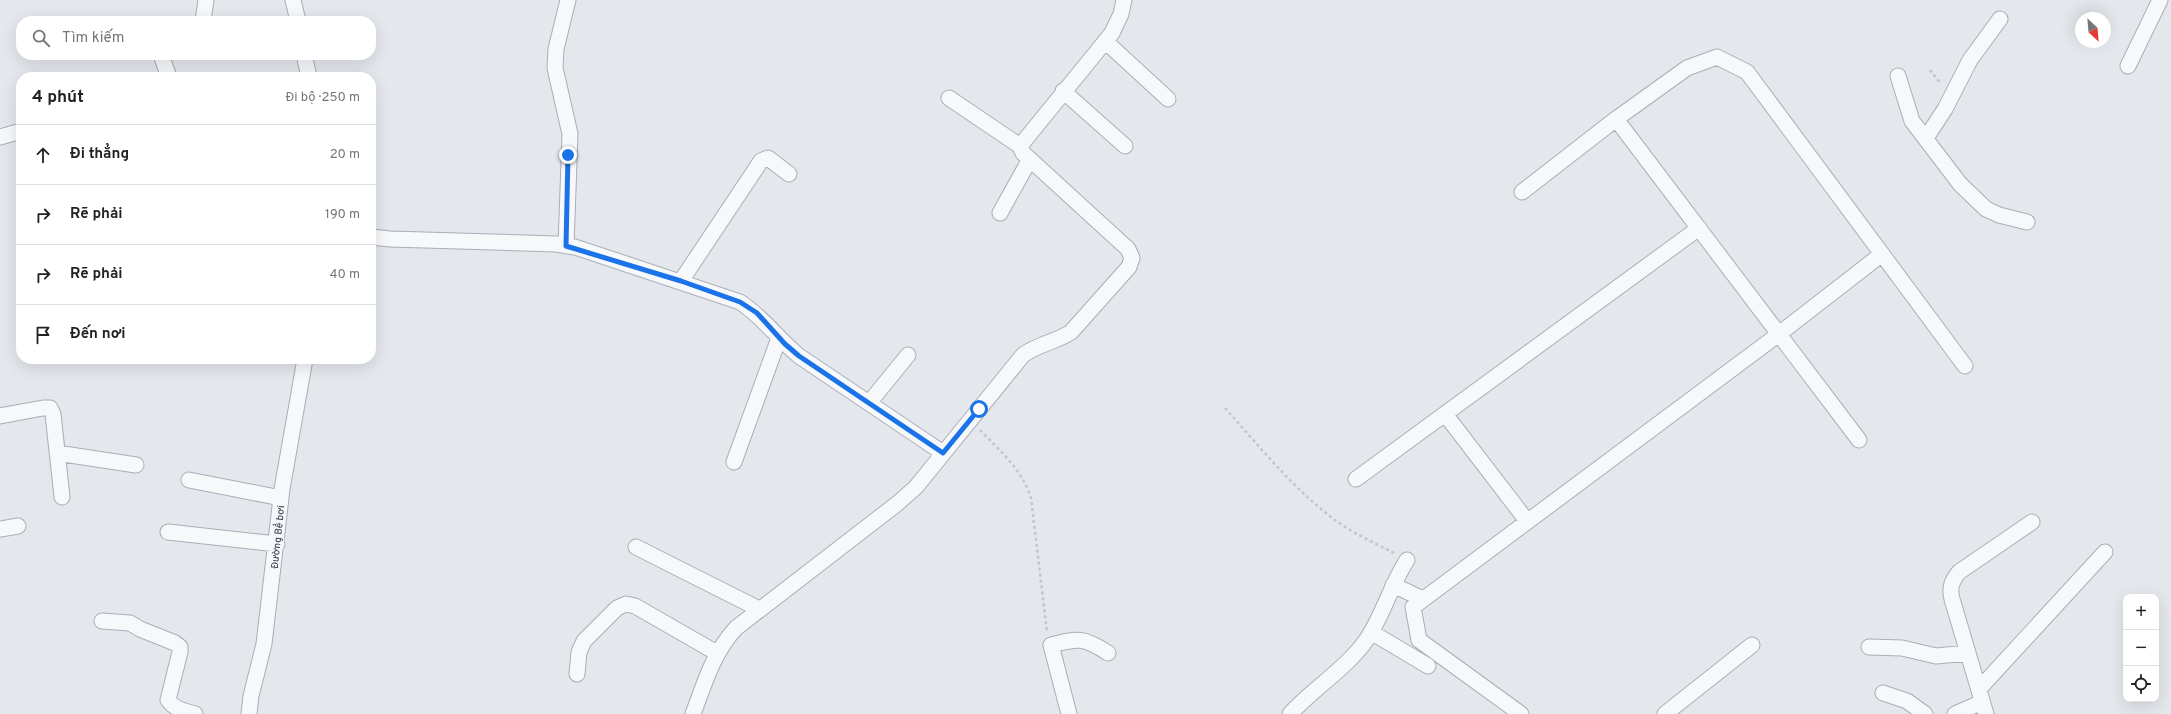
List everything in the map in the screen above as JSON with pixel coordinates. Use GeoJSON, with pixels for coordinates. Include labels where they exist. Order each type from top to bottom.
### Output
{"type":"FeatureCollection","features":[{"type":"Feature","properties":{"kind":"street"},"geometry":{"type":"LineString","coordinates":[[204,16],[206,0]]}},
{"type":"Feature","properties":{"kind":"street"},"geometry":{"type":"LineString","coordinates":[[293,0],[297,16]]}},
{"type":"Feature","properties":{"kind":"street"},"geometry":{"type":"LineString","coordinates":[[566,246],[570,134],[555,68],[556,49],[568,0]]}},
{"type":"Feature","properties":{"kind":"street"},"geometry":{"type":"LineString","coordinates":[[1020,146],[1112,33],[1121,14],[1124,0]]}},
{"type":"Feature","properties":{"kind":"street"},"geometry":{"type":"LineString","coordinates":[[2128,66],[2160,0]]}},
{"type":"Feature","properties":{"kind":"street"},"geometry":{"type":"LineString","coordinates":[[1926,138],[1945,109],[1970,60],[2000,19]]}},
{"type":"Feature","properties":{"kind":"street"},"geometry":{"type":"LineString","coordinates":[[1105,41],[1168,99]]}},
{"type":"Feature","properties":{"kind":"street"},"geometry":{"type":"LineString","coordinates":[[1522,192],[1616,119],[1686,68],[1717,57],[1747,72],[1965,366]]}},
{"type":"Feature","properties":{"kind":"street"},"geometry":{"type":"LineString","coordinates":[[163,60],[168,72]]}},
{"type":"Feature","properties":{"kind":"street"},"geometry":{"type":"LineString","coordinates":[[303,60],[307,72]]}},
{"type":"Feature","properties":{"kind":"street"},"geometry":{"type":"LineString","coordinates":[[1898,76],[1912,121],[1960,184],[1976,202],[1999,215],[2027,222]]}},
{"type":"Feature","properties":{"kind":"street"},"geometry":{"type":"LineString","coordinates":[[1064,91],[1125,146]]}},
{"type":"Feature","properties":{"kind":"street"},"geometry":{"type":"LineString","coordinates":[[693,714],[722,643],[736,628],[898,503],[916,487],[1023,355],[1033,348],[1061,339],[1071,332],[1130,267],[1132,258],[1128,249],[1023,153],[1020,146],[949,98]]}},
{"type":"Feature","properties":{"kind":"street"},"geometry":{"type":"LineString","coordinates":[[1616,119],[1859,440]]}},
{"type":"Feature","properties":{"kind":"street"},"geometry":{"type":"LineString","coordinates":[[0,136],[16,132]]}},
{"type":"Feature","properties":{"kind":"street"},"geometry":{"type":"LineString","coordinates":[[681,281],[762,161],[768,158],[789,174]]}},
{"type":"Feature","properties":{"kind":"street"},"geometry":{"type":"LineString","coordinates":[[1000,213],[1030,159]]}},
{"type":"Feature","properties":{"kind":"street"},"geometry":{"type":"LineString","coordinates":[[1356,479],[1699,228]]}},
{"type":"Feature","properties":{"kind":"street"},"geometry":{"type":"LineString","coordinates":[[376,237],[390,239],[566,246],[681,281],[740,302],[757,313],[779,338],[799,356],[943,453]]}},
{"type":"Feature","properties":{"kind":"street"},"geometry":{"type":"LineString","coordinates":[[1522,714],[1418,640],[1413,606],[1779,334],[1882,254]]}},
{"type":"Feature","properties":{"kind":"street"},"geometry":{"type":"LineString","coordinates":[[734,462],[779,338]]}},
{"type":"Feature","properties":{"kind":"street"},"geometry":{"type":"LineString","coordinates":[[869,403],[908,354]]}},
{"type":"Feature","properties":{"kind":"street","name":"Đường Bể bơi"},"geometry":{"type":"LineString","coordinates":[[249,714],[251,696],[264,644],[282,498],[303,364]]}},
{"type":"Feature","properties":{"kind":"street"},"geometry":{"type":"LineString","coordinates":[[0,416],[50,408],[53,414],[62,497]]}},
{"type":"Feature","properties":{"kind":"street"},"geometry":{"type":"LineString","coordinates":[[1445,414],[1527,521]]}},
{"type":"Feature","properties":{"kind":"street"},"geometry":{"type":"LineString","coordinates":[[57,453],[136,466]]}},
{"type":"Feature","properties":{"kind":"street"},"geometry":{"type":"LineString","coordinates":[[189,480],[282,498]]}},
{"type":"Feature","properties":{"kind":"street"},"geometry":{"type":"LineString","coordinates":[[1982,702],[1951,595],[1952,581],[1959,572],[2032,522]]}},
{"type":"Feature","properties":{"kind":"street"},"geometry":{"type":"LineString","coordinates":[[0,529],[18,526]]}},
{"type":"Feature","properties":{"kind":"street"},"geometry":{"type":"LineString","coordinates":[[168,532],[277,544]]}},
{"type":"Feature","properties":{"kind":"street"},"geometry":{"type":"LineString","coordinates":[[636,547],[759,609]]}},
{"type":"Feature","properties":{"kind":"street"},"geometry":{"type":"LineString","coordinates":[[1955,714],[1982,702],[2105,552]]}},
{"type":"Feature","properties":{"kind":"street"},"geometry":{"type":"LineString","coordinates":[[1290,714],[1357,652],[1371,632],[1393,585],[1407,560]]}},
{"type":"Feature","properties":{"kind":"street"},"geometry":{"type":"LineString","coordinates":[[1393,585],[1423,599]]}},
{"type":"Feature","properties":{"kind":"street"},"geometry":{"type":"LineString","coordinates":[[577,674],[579,652],[584,641],[617,608],[626,604],[635,606],[717,653]]}},
{"type":"Feature","properties":{"kind":"street"},"geometry":{"type":"LineString","coordinates":[[102,621],[130,623],[140,629],[175,643],[180,648],[180,652],[168,700],[172,706],[178,709],[196,714]]}},
{"type":"Feature","properties":{"kind":"street"},"geometry":{"type":"LineString","coordinates":[[1371,632],[1428,666]]}},
{"type":"Feature","properties":{"kind":"street"},"geometry":{"type":"LineString","coordinates":[[1069,714],[1051,645],[1080,640],[1092,642],[1108,653]]}},
{"type":"Feature","properties":{"kind":"street"},"geometry":{"type":"LineString","coordinates":[[1665,714],[1752,645]]}},
{"type":"Feature","properties":{"kind":"street"},"geometry":{"type":"LineString","coordinates":[[1869,647],[1902,648],[1936,656],[1968,653]]}},
{"type":"Feature","properties":{"kind":"street"},"geometry":{"type":"LineString","coordinates":[[1883,692],[1907,701],[1925,714]]}},
{"type":"Feature","properties":{"kind":"path"},"geometry":{"type":"LineString","coordinates":[[1225,408],[1292,484],[1331,518],[1357,534],[1407,560]]}},
{"type":"Feature","properties":{"kind":"path"},"geometry":{"type":"LineString","coordinates":[[970,420],[1018,469],[1026,482],[1032,498],[1044,613],[1051,645]]}},
{"type":"Feature","properties":{"kind":"route"},"geometry":{"type":"LineString","coordinates":[[568,155],[566,246],[575,247],[681,281],[740,302],[757,313],[785,344],[799,356],[943,453],[979,409]]}}]}
